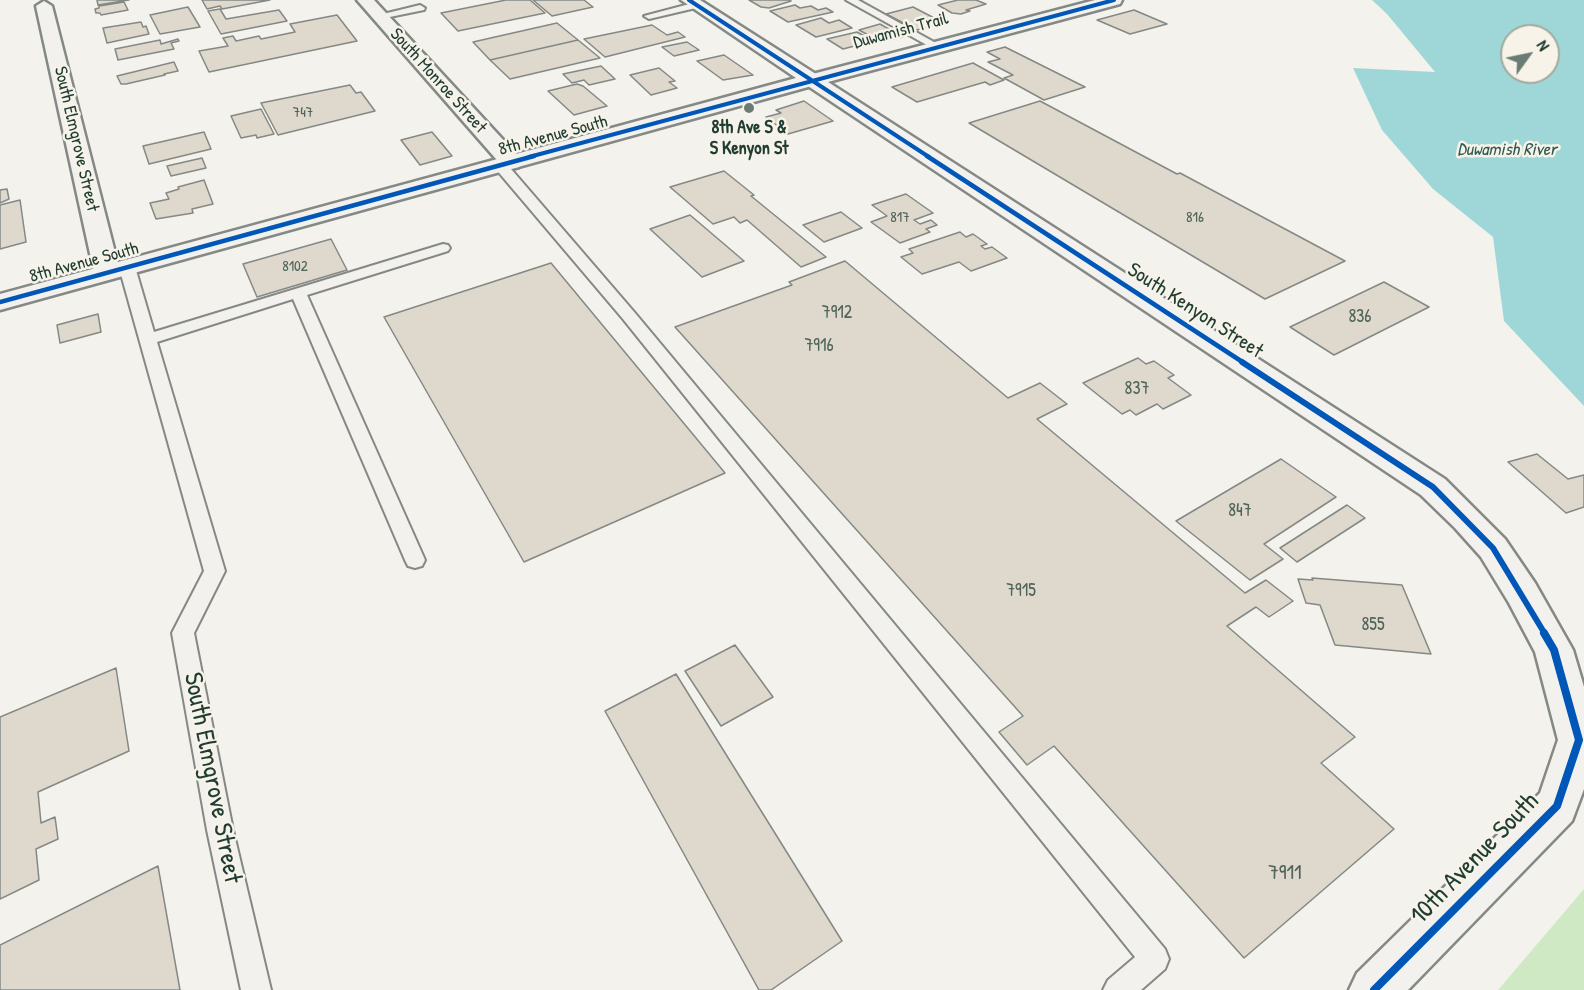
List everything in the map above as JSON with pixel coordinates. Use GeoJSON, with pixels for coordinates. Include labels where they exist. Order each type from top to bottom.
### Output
{"type":"FeatureCollection","features":[{"type":"Feature","properties":{"kind":"street","name":"South Monroe Street"},"geometry":{"type":"LineString","coordinates":[[365,0],[506,164]]}},
{"type":"Feature","properties":{"kind":"street","name":"8th Avenue South"},"geometry":{"type":"LineString","coordinates":[[0,302],[812,80],[1114,0]]}},
{"type":"Feature","properties":{"kind":"street","name":"South Kenyon Street"},"geometry":{"type":"LineString","coordinates":[[693,3],[1433,487],[1493,548],[1522,593],[1554,650],[1579,740]]}},
{"type":"Feature","properties":{"kind":"street","name":"South Elmgrove Street"},"geometry":{"type":"LineString","coordinates":[[44,6],[117,270]]}},
{"type":"Feature","properties":{"kind":"street"},"geometry":{"type":"LineString","coordinates":[[1028,6],[1052,17]]}},
{"type":"Feature","properties":{"kind":"street","name":"10th Avenue South"},"geometry":{"type":"LineString","coordinates":[[1374,990],[1557,806],[1579,740]]}},
{"type":"Feature","properties":{"kind":"lane"},"geometry":{"type":"LineString","coordinates":[[851,0],[938,47]]}},
{"type":"Feature","properties":{"kind":"lane"},"geometry":{"type":"LineString","coordinates":[[649,16],[693,3]]}},
{"type":"Feature","properties":{"kind":"lane"},"geometry":{"type":"LineString","coordinates":[[380,16],[420,8]]}},
{"type":"Feature","properties":{"kind":"lane"},"geometry":{"type":"LineString","coordinates":[[506,164],[1155,959],[1118,990]]}},
{"type":"Feature","properties":{"kind":"lane"},"geometry":{"type":"LineString","coordinates":[[117,270],[148,339],[443,248]]}},
{"type":"Feature","properties":{"kind":"lane"},"geometry":{"type":"LineString","coordinates":[[297,293],[415,560]]}},
{"type":"Feature","properties":{"kind":"lane","name":"South Elmgrove Street"},"geometry":{"type":"LineString","coordinates":[[148,339],[215,571],[183,633],[220,830],[256,990]]}},
{"type":"Feature","properties":{"kind":"green space"},"geometry":{"type":"Polygon","coordinates":[[[1584,889],[1584,990],[1498,990],[1584,889]]]}},
{"type":"Feature","properties":{"kind":"water","name":"Duwamish River"},"geometry":{"type":"Polygon","coordinates":[[[1372,0],[1584,0],[1584,406],[1504,321],[1493,237],[1433,189],[1382,130],[1353,68],[1435,72],[1387,14],[1372,0]]]}},
{"type":"Feature","properties":{"kind":"building"},"geometry":{"type":"Polygon","coordinates":[[[97,0],[129,0],[98,5],[97,0]]]}},
{"type":"Feature","properties":{"kind":"building"},"geometry":{"type":"Polygon","coordinates":[[[202,0],[270,0],[222,9],[220,6],[207,9],[202,0]]]}},
{"type":"Feature","properties":{"kind":"building"},"geometry":{"type":"Polygon","coordinates":[[[506,0],[530,0],[545,13],[458,31],[441,13],[506,0]]]}},
{"type":"Feature","properties":{"kind":"building"},"geometry":{"type":"Polygon","coordinates":[[[533,0],[584,0],[593,7],[552,16],[533,0]]]}},
{"type":"Feature","properties":{"kind":"building"},"geometry":{"type":"Polygon","coordinates":[[[749,0],[791,1],[769,8],[761,7],[749,0]]]}},
{"type":"Feature","properties":{"kind":"building"},"geometry":{"type":"Polygon","coordinates":[[[958,0],[976,0],[986,4],[966,10],[970,11],[961,14],[952,13],[938,5],[958,0]]]}},
{"type":"Feature","properties":{"kind":"building"},"geometry":{"type":"Polygon","coordinates":[[[124,2],[128,10],[101,15],[96,13],[95,9],[99,6],[124,2]]]}},
{"type":"Feature","properties":{"kind":"building"},"geometry":{"type":"Polygon","coordinates":[[[795,5],[800,8],[811,6],[818,10],[826,8],[833,12],[788,22],[770,11],[795,5]]]}},
{"type":"Feature","properties":{"kind":"building"},"geometry":{"type":"Polygon","coordinates":[[[188,7],[200,27],[160,34],[150,15],[188,7]]]}},
{"type":"Feature","properties":{"kind":"building"},"geometry":{"type":"Polygon","coordinates":[[[913,7],[944,23],[917,30],[886,14],[913,7]]]}},
{"type":"Feature","properties":{"kind":"building"},"geometry":{"type":"Polygon","coordinates":[[[220,9],[226,19],[279,10],[287,21],[221,34],[208,11],[220,9]]]}},
{"type":"Feature","properties":{"kind":"building"},"geometry":{"type":"Polygon","coordinates":[[[1134,10],[1167,24],[1130,34],[1097,20],[1134,10]]]}},
{"type":"Feature","properties":{"kind":"building"},"geometry":{"type":"Polygon","coordinates":[[[337,15],[357,41],[209,72],[199,51],[228,46],[223,38],[233,36],[236,41],[259,36],[261,39],[295,32],[290,24],[337,15]]]}},
{"type":"Feature","properties":{"kind":"building"},"geometry":{"type":"Polygon","coordinates":[[[821,18],[829,23],[839,20],[852,28],[816,37],[796,25],[821,18]]]}},
{"type":"Feature","properties":{"kind":"building"},"geometry":{"type":"Polygon","coordinates":[[[141,22],[143,27],[146,26],[149,34],[107,43],[103,28],[141,22]]]}},
{"type":"Feature","properties":{"kind":"building"},"geometry":{"type":"Polygon","coordinates":[[[557,23],[578,40],[490,60],[473,42],[557,23]]]}},
{"type":"Feature","properties":{"kind":"building"},"geometry":{"type":"Polygon","coordinates":[[[880,24],[903,37],[881,42],[859,30],[880,24]]]}},
{"type":"Feature","properties":{"kind":"building"},"geometry":{"type":"Polygon","coordinates":[[[652,25],[667,35],[678,32],[685,37],[605,57],[584,39],[652,25]]]}},
{"type":"Feature","properties":{"kind":"building"},"geometry":{"type":"Polygon","coordinates":[[[857,32],[874,41],[843,49],[827,39],[857,32]]]}},
{"type":"Feature","properties":{"kind":"building"},"geometry":{"type":"Polygon","coordinates":[[[178,39],[179,41],[171,43],[174,49],[118,60],[115,49],[160,40],[161,44],[178,39]]]}},
{"type":"Feature","properties":{"kind":"building"},"geometry":{"type":"Polygon","coordinates":[[[578,40],[600,58],[510,79],[490,60],[578,40]]]}},
{"type":"Feature","properties":{"kind":"building"},"geometry":{"type":"Polygon","coordinates":[[[687,42],[699,50],[674,56],[662,47],[687,42]]]}},
{"type":"Feature","properties":{"kind":"building"},"geometry":{"type":"Polygon","coordinates":[[[1005,47],[1085,87],[1044,100],[1004,78],[1013,75],[988,62],[1000,59],[987,52],[1005,47]]]}},
{"type":"Feature","properties":{"kind":"building"},"geometry":{"type":"Polygon","coordinates":[[[724,55],[753,75],[723,80],[697,61],[724,55]]]}},
{"type":"Feature","properties":{"kind":"building"},"geometry":{"type":"Polygon","coordinates":[[[174,62],[178,71],[165,75],[126,84],[121,84],[117,76],[174,62]]]}},
{"type":"Feature","properties":{"kind":"building"},"geometry":{"type":"Polygon","coordinates":[[[973,63],[1004,80],[990,85],[985,82],[917,102],[892,87],[973,63]]]}},
{"type":"Feature","properties":{"kind":"building"},"geometry":{"type":"Polygon","coordinates":[[[601,66],[615,79],[589,85],[584,80],[572,83],[563,74],[601,66]]]}},
{"type":"Feature","properties":{"kind":"building"},"geometry":{"type":"Polygon","coordinates":[[[659,68],[675,81],[669,82],[677,88],[651,95],[630,75],[659,68]]]}},
{"type":"Feature","properties":{"kind":"building"},"geometry":{"type":"Polygon","coordinates":[[[577,84],[583,86],[607,106],[574,115],[548,91],[577,84]]]}},
{"type":"Feature","properties":{"kind":"building"},"geometry":{"type":"Polygon","coordinates":[[[350,85],[356,93],[361,92],[375,111],[278,135],[261,103],[350,85]]]}},
{"type":"Feature","properties":{"kind":"building"},"geometry":{"type":"Polygon","coordinates":[[[804,101],[833,121],[788,134],[766,117],[781,113],[776,110],[804,101]]]}},
{"type":"Feature","properties":{"kind":"building"},"geometry":{"type":"Polygon","coordinates":[[[1040,101],[1345,261],[1265,299],[969,123],[1040,101]]]}},
{"type":"Feature","properties":{"kind":"building"},"geometry":{"type":"Polygon","coordinates":[[[261,109],[274,134],[257,138],[256,135],[241,138],[231,116],[261,109]]]}},
{"type":"Feature","properties":{"kind":"building"},"geometry":{"type":"Polygon","coordinates":[[[204,132],[211,149],[149,164],[143,146],[204,132]]]}},
{"type":"Feature","properties":{"kind":"building"},"geometry":{"type":"Polygon","coordinates":[[[432,132],[452,156],[420,165],[401,140],[432,132]]]}},
{"type":"Feature","properties":{"kind":"building"},"geometry":{"type":"Polygon","coordinates":[[[202,158],[206,168],[171,176],[167,166],[202,158]]]}},
{"type":"Feature","properties":{"kind":"building"},"geometry":{"type":"Polygon","coordinates":[[[724,171],[826,257],[801,267],[747,220],[740,223],[734,217],[713,224],[670,187],[724,171]]]}},
{"type":"Feature","properties":{"kind":"building"},"geometry":{"type":"Polygon","coordinates":[[[204,180],[213,204],[192,209],[193,213],[156,219],[150,203],[169,199],[166,193],[204,180]]]}},
{"type":"Feature","properties":{"kind":"building"},"geometry":{"type":"Polygon","coordinates":[[[7,189],[9,199],[0,203],[0,190],[7,189]]]}},
{"type":"Feature","properties":{"kind":"building"},"geometry":{"type":"Polygon","coordinates":[[[906,194],[933,213],[914,220],[920,224],[931,220],[937,225],[926,229],[930,232],[900,243],[871,222],[887,216],[872,205],[906,194]]]}},
{"type":"Feature","properties":{"kind":"building"},"geometry":{"type":"Polygon","coordinates":[[[20,200],[26,242],[0,249],[0,205],[20,200]]]}},
{"type":"Feature","properties":{"kind":"building"},"geometry":{"type":"Polygon","coordinates":[[[841,212],[862,228],[824,242],[803,225],[841,212]]]}},
{"type":"Feature","properties":{"kind":"building"},"geometry":{"type":"Polygon","coordinates":[[[690,215],[744,261],[702,277],[650,229],[690,215]]]}},
{"type":"Feature","properties":{"kind":"building"},"geometry":{"type":"Polygon","coordinates":[[[960,232],[966,237],[973,234],[987,244],[981,246],[985,249],[992,247],[1007,258],[971,271],[959,262],[922,274],[901,257],[913,253],[909,249],[960,232]]]}},
{"type":"Feature","properties":{"kind":"building"},"geometry":{"type":"Polygon","coordinates":[[[331,239],[347,270],[257,297],[243,264],[331,239]]]}},
{"type":"Feature","properties":{"kind":"building"},"geometry":{"type":"Polygon","coordinates":[[[845,261],[1008,398],[1040,383],[1067,404],[1037,419],[1245,593],[1266,580],[1293,601],[1269,617],[1256,607],[1227,626],[1355,737],[1321,763],[1394,829],[1244,958],[1054,746],[1027,765],[999,732],[1023,716],[675,327],[792,285],[789,282],[845,261]]]}},
{"type":"Feature","properties":{"kind":"building"},"geometry":{"type":"Polygon","coordinates":[[[551,263],[725,473],[524,562],[384,317],[551,263]]]}},
{"type":"Feature","properties":{"kind":"building"},"geometry":{"type":"Polygon","coordinates":[[[1384,282],[1429,307],[1334,355],[1290,327],[1384,282]]]}},
{"type":"Feature","properties":{"kind":"building"},"geometry":{"type":"Polygon","coordinates":[[[98,314],[101,332],[60,343],[57,325],[98,314]]]}},
{"type":"Feature","properties":{"kind":"building"},"geometry":{"type":"Polygon","coordinates":[[[1138,358],[1146,364],[1154,361],[1174,375],[1168,378],[1191,395],[1163,409],[1157,404],[1136,415],[1130,410],[1122,414],[1083,383],[1138,358]]]}},
{"type":"Feature","properties":{"kind":"building"},"geometry":{"type":"Polygon","coordinates":[[[1537,454],[1568,479],[1584,475],[1584,507],[1566,513],[1508,462],[1537,454]]]}},
{"type":"Feature","properties":{"kind":"building"},"geometry":{"type":"Polygon","coordinates":[[[1281,459],[1336,497],[1264,544],[1283,559],[1250,580],[1176,521],[1281,459]]]}},
{"type":"Feature","properties":{"kind":"building"},"geometry":{"type":"Polygon","coordinates":[[[1347,505],[1365,518],[1297,562],[1280,548],[1347,505]]]}},
{"type":"Feature","properties":{"kind":"building"},"geometry":{"type":"Polygon","coordinates":[[[1312,578],[1402,585],[1431,654],[1335,645],[1320,605],[1306,603],[1298,579],[1313,580],[1312,578]]]}},
{"type":"Feature","properties":{"kind":"building"},"geometry":{"type":"Polygon","coordinates":[[[735,645],[773,697],[721,726],[685,671],[735,645]]]}},
{"type":"Feature","properties":{"kind":"building"},"geometry":{"type":"Polygon","coordinates":[[[116,668],[129,751],[38,792],[41,823],[55,817],[58,839],[36,849],[39,880],[0,899],[0,717],[116,668]]]}},
{"type":"Feature","properties":{"kind":"building"},"geometry":{"type":"Polygon","coordinates":[[[676,674],[842,941],[771,990],[759,990],[605,711],[676,674]]]}},
{"type":"Feature","properties":{"kind":"building"},"geometry":{"type":"Polygon","coordinates":[[[158,866],[180,990],[0,990],[0,945],[158,866]]]}},
{"type":"Feature","properties":{"kind":"cycle path"},"geometry":{"type":"LineString","coordinates":[[689,0],[1433,487],[1493,548],[1554,650],[1579,740],[1557,806],[1374,990]]}},
{"type":"Feature","properties":{"kind":"cycle path"},"geometry":{"type":"LineString","coordinates":[[0,302],[812,80],[1114,0]]}},
{"type":"Feature","properties":{"kind":"place","name":"8th Ave S & S Kenyon St"},"geometry":{"type":"Point","coordinates":[749,108]}}]}
